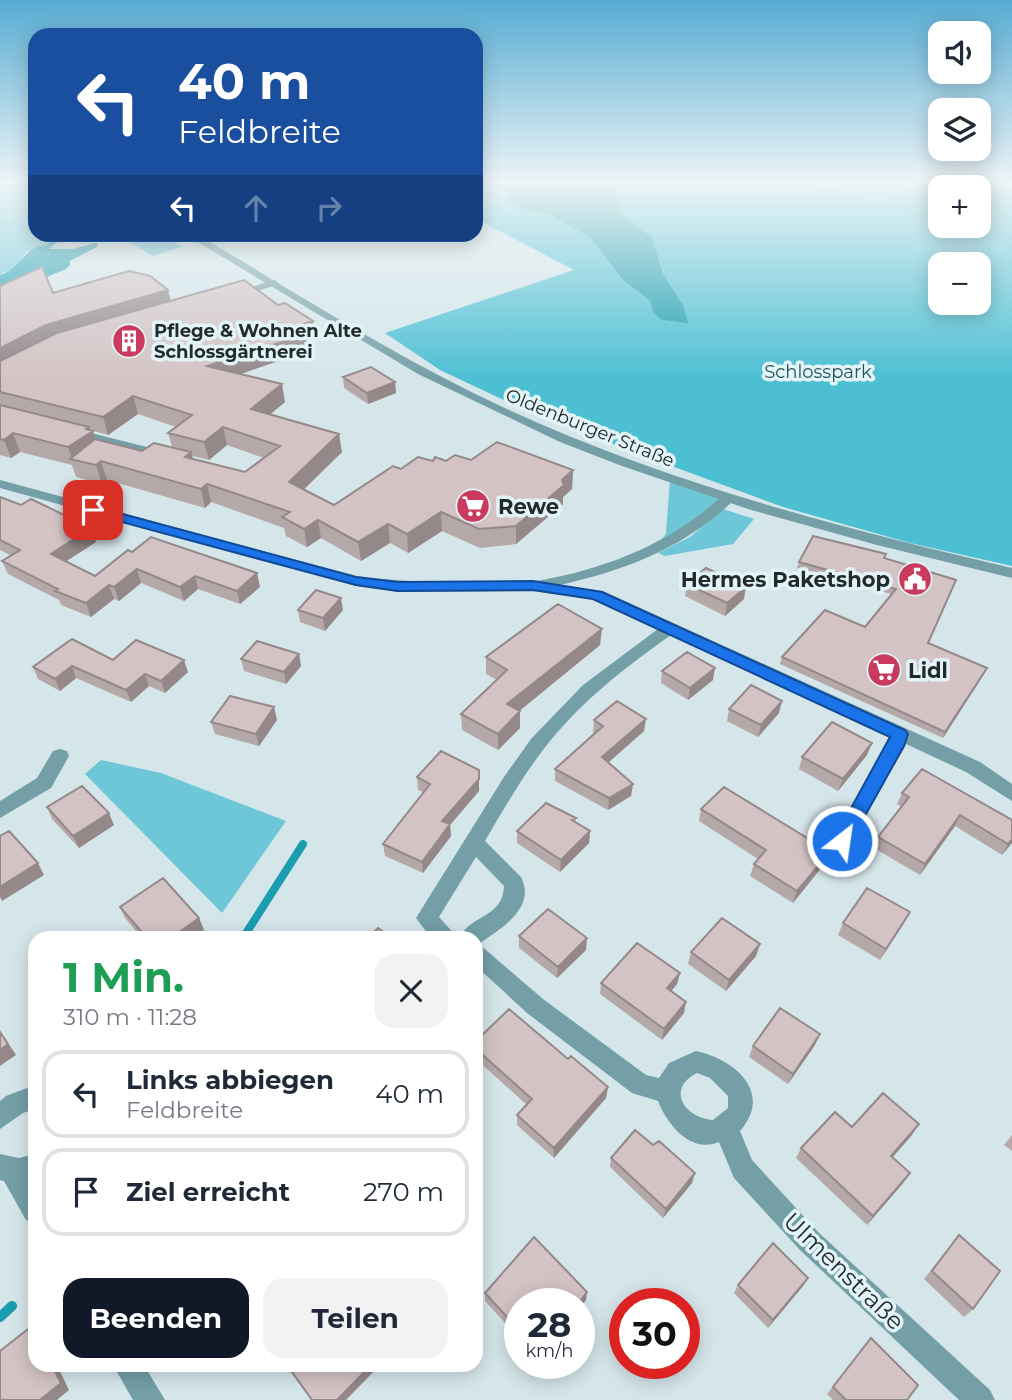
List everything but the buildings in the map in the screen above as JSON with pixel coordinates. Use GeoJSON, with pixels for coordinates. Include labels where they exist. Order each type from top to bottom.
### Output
{"type":"FeatureCollection","features":[{"type":"Feature","properties":{"kind":"street","name":"Oldenburger Straße"},"geometry":{"type":"LineString","coordinates":[[214,248],[428,375],[500,411],[606,456],[728,498],[908,549],[1012,573]]}},
{"type":"Feature","properties":{"kind":"street"},"geometry":{"type":"LineString","coordinates":[[225,298],[273,283]]}},
{"type":"Feature","properties":{"kind":"street"},"geometry":{"type":"LineString","coordinates":[[55,428],[174,458]]}},
{"type":"Feature","properties":{"kind":"street"},"geometry":{"type":"LineString","coordinates":[[0,484],[356,581],[398,587],[533,586],[597,595],[973,767],[1012,794]]}},
{"type":"Feature","properties":{"kind":"street"},"geometry":{"type":"LineString","coordinates":[[533,586],[595,573],[650,553],[686,534],[728,498]]}},
{"type":"Feature","properties":{"kind":"street"},"geometry":{"type":"LineString","coordinates":[[438,931],[426,918],[475,844],[523,762],[552,727],[590,691],[669,629]]}},
{"type":"Feature","properties":{"kind":"street"},"geometry":{"type":"LineString","coordinates":[[842,841],[896,746],[899,734]]}},
{"type":"Feature","properties":{"kind":"street"},"geometry":{"type":"LineString","coordinates":[[0,810],[44,783],[60,756]]}},
{"type":"Feature","properties":{"kind":"street"},"geometry":{"type":"LineString","coordinates":[[475,844],[514,883],[514,900],[503,915],[480,931]]}},
{"type":"Feature","properties":{"kind":"street"},"geometry":{"type":"LineString","coordinates":[[483,959],[534,1006],[640,1085],[667,1092]]}},
{"type":"Feature","properties":{"kind":"street"},"geometry":{"type":"LineString","coordinates":[[708,1063],[720,1068],[736,1086],[740,1098],[739,1110],[726,1128],[704,1132],[682,1122],[674,1113],[667,1092],[676,1071],[685,1065],[708,1063]]}},
{"type":"Feature","properties":{"kind":"street","name":"Ulmenstraße"},"geometry":{"type":"LineString","coordinates":[[726,1128],[743,1169],[809,1241],[980,1400]]}},
{"type":"Feature","properties":{"kind":"street"},"geometry":{"type":"LineString","coordinates":[[16,1168],[28,1195]]}},
{"type":"Feature","properties":{"kind":"street"},"geometry":{"type":"LineString","coordinates":[[132,1372],[150,1400]]}},
{"type":"Feature","properties":{"kind":"shaded area"},"geometry":{"type":"Polygon","coordinates":[[[0,248],[39,248],[26,252],[17,266],[0,275],[0,248]]]}},
{"type":"Feature","properties":{"kind":"shaded area"},"geometry":{"type":"Polygon","coordinates":[[[34,248],[94,248],[70,261],[66,269],[0,296],[0,275],[14,267],[34,248]]]}},
{"type":"Feature","properties":{"kind":"shaded area"},"geometry":{"type":"Polygon","coordinates":[[[140,248],[178,248],[152,256],[140,248]]]}},
{"type":"Feature","properties":{"kind":"shaded area"},"geometry":{"type":"Polygon","coordinates":[[[598,248],[655,248],[663,273],[683,305],[688,323],[662,320],[653,312],[650,301],[624,281],[598,248]]]}},
{"type":"Feature","properties":{"kind":"shaded area"},"geometry":{"type":"Polygon","coordinates":[[[670,479],[728,498],[650,553],[666,534],[670,479]]]}},
{"type":"Feature","properties":{"kind":"shaded area"},"geometry":{"type":"Polygon","coordinates":[[[723,509],[754,519],[733,544],[665,556],[658,553],[690,537],[723,509]]]}},
{"type":"Feature","properties":{"kind":"shaded area"},"geometry":{"type":"Polygon","coordinates":[[[101,760],[161,773],[286,821],[222,913],[85,774],[101,760]]]}},
{"type":"Feature","properties":{"kind":"green space","name":"Schlosspark"},"geometry":{"type":"Polygon","coordinates":[[[533,248],[598,248],[624,281],[650,301],[653,312],[683,305],[663,273],[655,248],[1012,248],[1012,566],[910,543],[783,507],[639,454],[527,411],[440,370],[385,333],[574,270],[533,248]]]}},
{"type":"Feature","properties":{"kind":"waterway"},"geometry":{"type":"LineString","coordinates":[[247,931],[303,844]]}},
{"type":"Feature","properties":{"kind":"waterway"},"geometry":{"type":"LineString","coordinates":[[0,1317],[12,1306]]}},
{"type":"Feature","properties":{"kind":"place","name":"Pflege & Wohnen Alte Schlossgärtnerei"},"geometry":{"type":"Point","coordinates":[129,341]}},
{"type":"Feature","properties":{"kind":"place","name":"Rewe"},"geometry":{"type":"Point","coordinates":[473,506]}},
{"type":"Feature","properties":{"kind":"place","name":"Hermes Paketshop"},"geometry":{"type":"Point","coordinates":[915,579]}},
{"type":"Feature","properties":{"kind":"place","name":"Lidl"},"geometry":{"type":"Point","coordinates":[884,670]}},
{"type":"Feature","properties":{"kind":"route"},"geometry":{"type":"LineString","coordinates":[[93,510],[356,581],[398,587],[533,586],[597,595],[899,734],[896,746],[842,841]]}}]}
